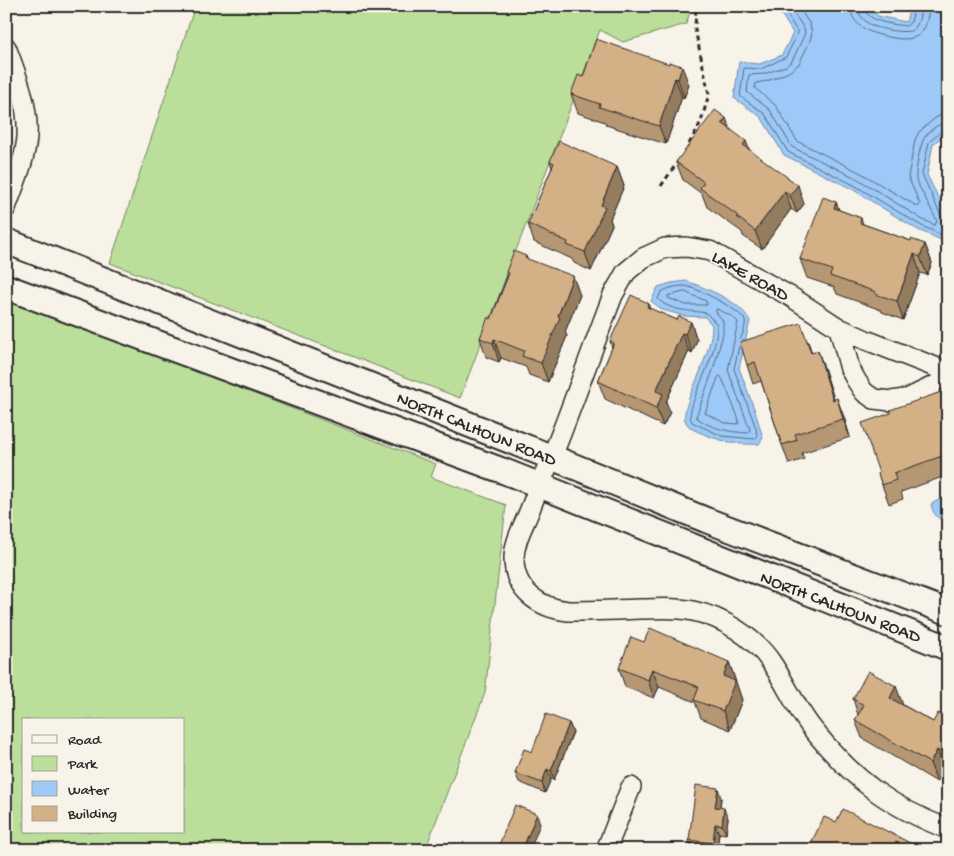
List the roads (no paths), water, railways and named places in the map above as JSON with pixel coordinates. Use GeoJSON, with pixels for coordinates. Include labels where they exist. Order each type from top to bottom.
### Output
{"type":"FeatureCollection","features":[{"type":"Feature","properties":{"kind":"main road","name":"NORTH CALHOUN ROAD"},"geometry":{"type":"LineString","coordinates":[[6,241],[706,520],[948,612]]}},
{"type":"Feature","properties":{"kind":"main road","name":"NORTH CALHOUN ROAD"},"geometry":{"type":"LineString","coordinates":[[6,287],[506,472],[948,648]]}},
{"type":"Feature","properties":{"kind":"main road"},"geometry":{"type":"LineString","coordinates":[[867,616],[878,585]]}},
{"type":"Feature","properties":{"kind":"street"},"geometry":{"type":"LineString","coordinates":[[6,47],[23,99],[26,138],[17,179],[6,208]]}},
{"type":"Feature","properties":{"kind":"street","name":"LAKE ROAD"},"geometry":{"type":"LineString","coordinates":[[948,372],[839,328],[793,298],[710,252],[686,247],[665,248],[643,258],[626,272],[613,295],[518,538],[514,558],[518,580],[526,592],[535,601],[557,610],[674,608],[694,611],[721,620],[753,642],[770,660],[799,711],[814,731],[856,777],[901,808],[948,829]]}},
{"type":"Feature","properties":{"kind":"street"},"geometry":{"type":"LineString","coordinates":[[839,328],[850,369],[864,392],[874,399],[891,401],[909,398],[948,379]]}},
{"type":"Feature","properties":{"kind":"street"},"geometry":{"type":"LineString","coordinates":[[606,850],[631,787]]}},
{"type":"Feature","properties":{"kind":"water"},"geometry":{"type":"Polygon","coordinates":[[[776,6],[867,6],[878,16],[906,22],[910,6],[948,6],[948,132],[933,144],[927,175],[948,217],[948,243],[918,230],[852,189],[784,155],[761,117],[734,98],[739,62],[760,64],[782,55],[793,33],[776,6]]]}},
{"type":"Feature","properties":{"kind":"water"},"geometry":{"type":"Polygon","coordinates":[[[686,281],[722,296],[746,314],[750,321],[739,368],[763,438],[759,444],[725,441],[694,430],[686,423],[686,409],[703,364],[712,325],[705,317],[684,316],[663,310],[651,301],[658,287],[686,281]]]}},
{"type":"Feature","properties":{"kind":"water"},"geometry":{"type":"Polygon","coordinates":[[[948,495],[948,523],[936,516],[931,504],[948,495]]]}}]}
